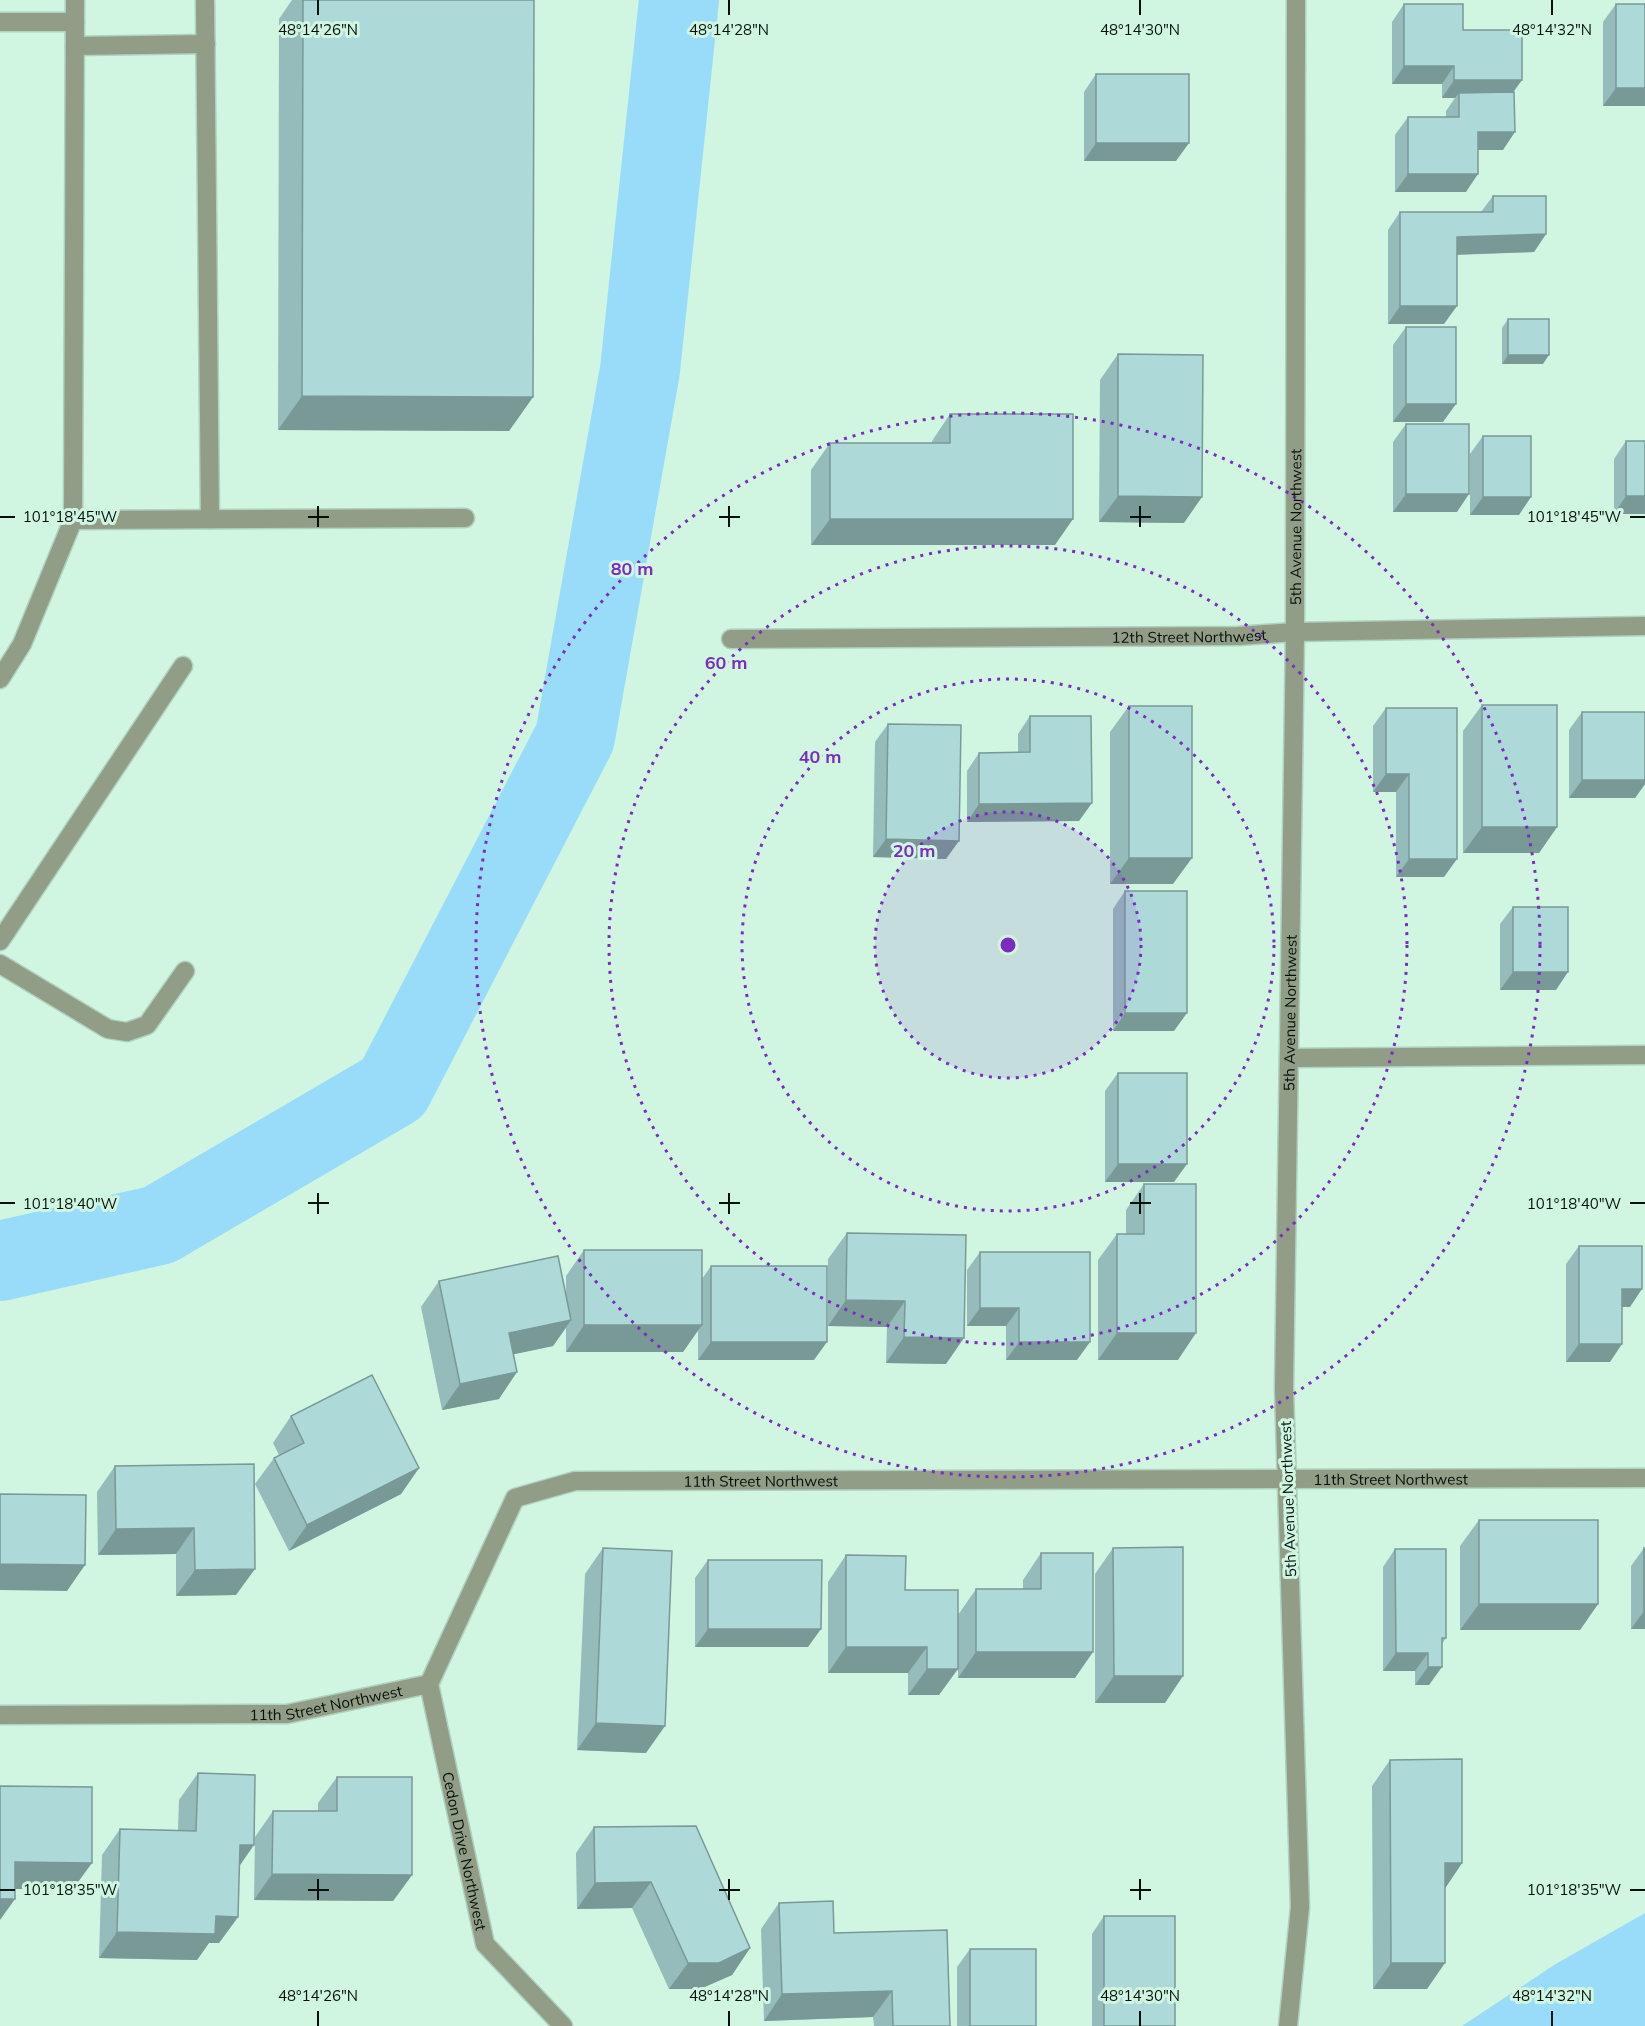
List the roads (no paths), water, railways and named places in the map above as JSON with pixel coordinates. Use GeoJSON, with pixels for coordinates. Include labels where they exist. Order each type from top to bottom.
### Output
{"type":"FeatureCollection","features":[{"type":"Feature","properties":{"kind":"street"},"geometry":{"type":"LineString","coordinates":[[0,679],[22,644],[73,520],[75,0]]}},
{"type":"Feature","properties":{"kind":"street"},"geometry":{"type":"LineString","coordinates":[[206,0],[210,519]]}},
{"type":"Feature","properties":{"kind":"street","name":"5th Avenue Northwest"},"geometry":{"type":"LineString","coordinates":[[1288,2026],[1300,1907],[1284,1389],[1295,632],[1296,0]]}},
{"type":"Feature","properties":{"kind":"street"},"geometry":{"type":"LineString","coordinates":[[0,22],[75,22]]}},
{"type":"Feature","properties":{"kind":"street"},"geometry":{"type":"LineString","coordinates":[[75,46],[206,44]]}},
{"type":"Feature","properties":{"kind":"street"},"geometry":{"type":"LineString","coordinates":[[73,520],[465,518]]}},
{"type":"Feature","properties":{"kind":"street","name":"12th Street Northwest"},"geometry":{"type":"LineString","coordinates":[[731,639],[1238,636],[1295,632],[1645,626]]}},
{"type":"Feature","properties":{"kind":"street"},"geometry":{"type":"LineString","coordinates":[[0,941],[183,666]]}},
{"type":"Feature","properties":{"kind":"street"},"geometry":{"type":"LineString","coordinates":[[0,964],[108,1029],[128,1032],[147,1025],[185,971]]}},
{"type":"Feature","properties":{"kind":"street"},"geometry":{"type":"LineString","coordinates":[[1289,1058],[1645,1054]]}},
{"type":"Feature","properties":{"kind":"street","name":"11th Street Northwest"},"geometry":{"type":"LineString","coordinates":[[0,1714],[287,1713],[429,1684],[515,1498],[575,1481],[1645,1478]]}},
{"type":"Feature","properties":{"kind":"street","name":"Cedon Drive Northwest"},"geometry":{"type":"LineString","coordinates":[[429,1684],[485,1944],[563,2026]]}},
{"type":"Feature","properties":{"kind":"water"},"geometry":{"type":"Polygon","coordinates":[[[1645,1913],[1645,2026],[1462,2026],[1554,1965],[1645,1913]]]}},
{"type":"Feature","properties":{"kind":"waterway"},"geometry":{"type":"LineString","coordinates":[[0,1261],[159,1225],[393,1088],[575,737],[640,370],[679,0]]}}]}
